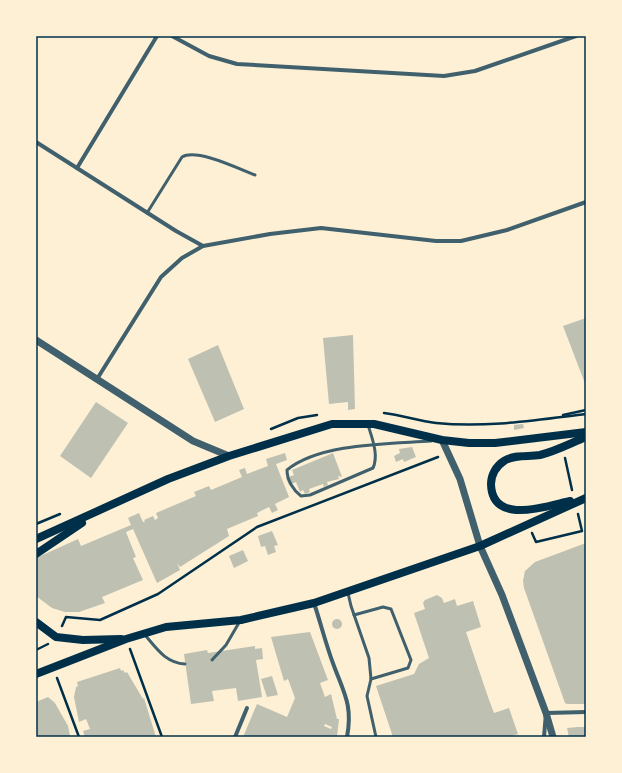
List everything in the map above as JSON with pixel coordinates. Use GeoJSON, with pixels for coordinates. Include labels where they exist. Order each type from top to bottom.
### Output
{"type":"FeatureCollection","features":[{"type":"Feature","properties":{"kind":"main road"},"geometry":{"type":"LineString","coordinates":[[36,539],[168,479],[228,456],[332,424],[368,424],[442,440],[469,443],[495,443],[586,432]]}},
{"type":"Feature","properties":{"kind":"main road"},"geometry":{"type":"LineString","coordinates":[[585,498],[516,511],[503,506],[497,501],[491,482],[495,470],[511,458],[540,455],[586,437]]}},
{"type":"Feature","properties":{"kind":"main road"},"geometry":{"type":"LineString","coordinates":[[36,674],[126,639],[166,627],[241,620],[314,603],[480,546],[585,498]]}},
{"type":"Feature","properties":{"kind":"main road"},"geometry":{"type":"LineString","coordinates":[[36,554],[99,511]]}},
{"type":"Feature","properties":{"kind":"main road"},"geometry":{"type":"LineString","coordinates":[[36,622],[56,637],[83,640],[126,639]]}},
{"type":"Feature","properties":{"kind":"street"},"geometry":{"type":"LineString","coordinates":[[77,168],[157,36]]}},
{"type":"Feature","properties":{"kind":"street"},"geometry":{"type":"LineString","coordinates":[[172,36],[209,56],[238,64],[444,76],[475,71],[576,36]]}},
{"type":"Feature","properties":{"kind":"street"},"geometry":{"type":"LineString","coordinates":[[36,142],[147,213],[203,246]]}},
{"type":"Feature","properties":{"kind":"street"},"geometry":{"type":"LineString","coordinates":[[97,379],[161,277],[171,266],[203,246],[270,234],[321,228],[436,241],[461,240],[507,230],[586,202]]}},
{"type":"Feature","properties":{"kind":"street"},"geometry":{"type":"LineString","coordinates":[[36,340],[193,441],[228,456]]}},
{"type":"Feature","properties":{"kind":"street"},"geometry":{"type":"LineString","coordinates":[[442,440],[449,452],[468,504],[480,546],[502,595],[546,713],[553,737]]}},
{"type":"Feature","properties":{"kind":"street"},"geometry":{"type":"LineString","coordinates":[[314,603],[347,702],[349,724],[347,737]]}},
{"type":"Feature","properties":{"kind":"street"},"geometry":{"type":"LineString","coordinates":[[235,737],[246,708]]}},
{"type":"Feature","properties":{"kind":"street"},"geometry":{"type":"LineString","coordinates":[[546,713],[586,712]]}},
{"type":"Feature","properties":{"kind":"street"},"geometry":{"type":"LineString","coordinates":[[544,737],[546,713]]}},
{"type":"Feature","properties":{"kind":"lane"},"geometry":{"type":"LineString","coordinates":[[147,213],[182,157],[186,155],[204,157],[255,175]]}},
{"type":"Feature","properties":{"kind":"lane"},"geometry":{"type":"LineString","coordinates":[[368,424],[374,446],[375,464],[373,468],[310,495],[301,496],[295,492],[287,476],[287,470],[298,461],[333,450],[374,446],[442,440]]}},
{"type":"Feature","properties":{"kind":"lane"},"geometry":{"type":"LineString","coordinates":[[347,591],[369,658],[371,679],[367,696],[376,737]]}},
{"type":"Feature","properties":{"kind":"lane"},"geometry":{"type":"LineString","coordinates":[[354,615],[383,607],[391,609],[410,660],[408,668],[371,679]]}},
{"type":"Feature","properties":{"kind":"lane"},"geometry":{"type":"LineString","coordinates":[[212,660],[226,644],[241,620]]}},
{"type":"Feature","properties":{"kind":"lane"},"geometry":{"type":"LineString","coordinates":[[144,634],[167,660],[185,664]]}},
{"type":"Feature","properties":{"kind":"path"},"geometry":{"type":"LineString","coordinates":[[558,425],[556,417],[586,410]]}},
{"type":"Feature","properties":{"kind":"path"},"geometry":{"type":"LineString","coordinates":[[56,637],[66,617],[100,620],[158,594],[257,527],[449,452]]}},
{"type":"Feature","properties":{"kind":"path"},"geometry":{"type":"LineString","coordinates":[[564,455],[573,493]]}},
{"type":"Feature","properties":{"kind":"path"},"geometry":{"type":"LineString","coordinates":[[536,542],[582,531],[576,508]]}},
{"type":"Feature","properties":{"kind":"path"},"geometry":{"type":"LineString","coordinates":[[126,639],[162,737]]}},
{"type":"Feature","properties":{"kind":"path"},"geometry":{"type":"LineString","coordinates":[[54,668],[79,737]]}},
{"type":"Feature","properties":{"kind":"building"},"geometry":{"type":"Polygon","coordinates":[[[586,318],[586,386],[563,326],[586,318]]]}},
{"type":"Feature","properties":{"kind":"building"},"geometry":{"type":"Polygon","coordinates":[[[353,335],[355,409],[348,410],[348,402],[329,404],[323,338],[353,335]]]}},
{"type":"Feature","properties":{"kind":"building"},"geometry":{"type":"Polygon","coordinates":[[[218,345],[244,409],[215,422],[188,359],[218,345]]]}},
{"type":"Feature","properties":{"kind":"building"},"geometry":{"type":"Polygon","coordinates":[[[96,402],[128,423],[91,478],[60,456],[96,402]]]}},
{"type":"Feature","properties":{"kind":"building"},"geometry":{"type":"Polygon","coordinates":[[[523,424],[524,428],[514,430],[514,425],[523,424]]]}},
{"type":"Feature","properties":{"kind":"building"},"geometry":{"type":"Polygon","coordinates":[[[412,447],[416,457],[404,462],[403,459],[396,462],[394,456],[400,453],[399,449],[412,447]]]}},
{"type":"Feature","properties":{"kind":"building"},"geometry":{"type":"Polygon","coordinates":[[[285,453],[287,460],[276,464],[289,497],[275,504],[278,510],[272,513],[269,507],[257,513],[258,516],[227,529],[229,536],[180,567],[177,563],[180,570],[157,583],[133,529],[126,532],[136,557],[133,558],[143,580],[102,597],[105,603],[79,612],[65,612],[52,608],[36,596],[36,558],[78,539],[81,546],[131,525],[128,518],[139,513],[143,522],[145,522],[144,520],[153,516],[155,520],[158,518],[156,513],[196,496],[194,492],[209,486],[211,490],[242,477],[239,470],[245,468],[247,474],[268,466],[266,459],[285,453]]]}},
{"type":"Feature","properties":{"kind":"building"},"geometry":{"type":"Polygon","coordinates":[[[333,453],[342,477],[338,476],[339,479],[327,482],[328,485],[324,487],[323,484],[309,489],[310,492],[305,494],[303,490],[300,492],[296,482],[289,485],[286,478],[294,475],[292,470],[333,453]]]}},
{"type":"Feature","properties":{"kind":"building"},"geometry":{"type":"Polygon","coordinates":[[[272,531],[278,545],[274,546],[276,552],[268,555],[265,546],[261,547],[258,536],[272,531]]]}},
{"type":"Feature","properties":{"kind":"building"},"geometry":{"type":"Polygon","coordinates":[[[586,543],[586,704],[567,704],[565,703],[524,588],[523,581],[525,571],[535,562],[586,543]]]}},
{"type":"Feature","properties":{"kind":"building"},"geometry":{"type":"Polygon","coordinates":[[[243,550],[248,561],[234,568],[229,556],[243,550]]]}},
{"type":"Feature","properties":{"kind":"building"},"geometry":{"type":"Polygon","coordinates":[[[437,595],[442,598],[444,603],[455,599],[457,606],[473,601],[481,627],[466,632],[494,713],[509,708],[518,734],[508,737],[393,737],[376,686],[414,674],[419,664],[429,658],[414,613],[425,609],[423,603],[425,600],[437,595]]]}},
{"type":"Feature","properties":{"kind":"building"},"geometry":{"type":"Polygon","coordinates":[[[337,619],[342,624],[337,629],[332,624],[337,619]]]}},
{"type":"Feature","properties":{"kind":"building"},"geometry":{"type":"Polygon","coordinates":[[[310,632],[328,680],[320,683],[325,697],[331,694],[337,719],[339,719],[337,737],[243,737],[257,704],[287,717],[295,698],[288,679],[284,681],[271,637],[310,632]],[[325,724],[324,726],[331,729],[332,727],[325,724]]]}},
{"type":"Feature","properties":{"kind":"building"},"geometry":{"type":"Polygon","coordinates":[[[255,646],[255,649],[262,648],[263,659],[256,660],[262,697],[238,701],[236,688],[212,691],[214,701],[191,704],[184,654],[207,650],[208,653],[255,646]]]}},
{"type":"Feature","properties":{"kind":"building"},"geometry":{"type":"Polygon","coordinates":[[[120,668],[121,671],[123,670],[125,673],[127,672],[143,699],[144,698],[156,737],[85,737],[83,731],[90,729],[86,719],[79,722],[74,697],[76,687],[78,686],[77,682],[120,668]]]}},
{"type":"Feature","properties":{"kind":"building"},"geometry":{"type":"Polygon","coordinates":[[[272,676],[278,695],[267,697],[261,679],[272,676]]]}},
{"type":"Feature","properties":{"kind":"building"},"geometry":{"type":"Polygon","coordinates":[[[48,697],[55,703],[68,726],[70,736],[36,737],[36,702],[48,697]]]}},
{"type":"Feature","properties":{"kind":"building"},"geometry":{"type":"Polygon","coordinates":[[[586,727],[586,737],[569,737],[567,728],[586,727]]]}}]}
